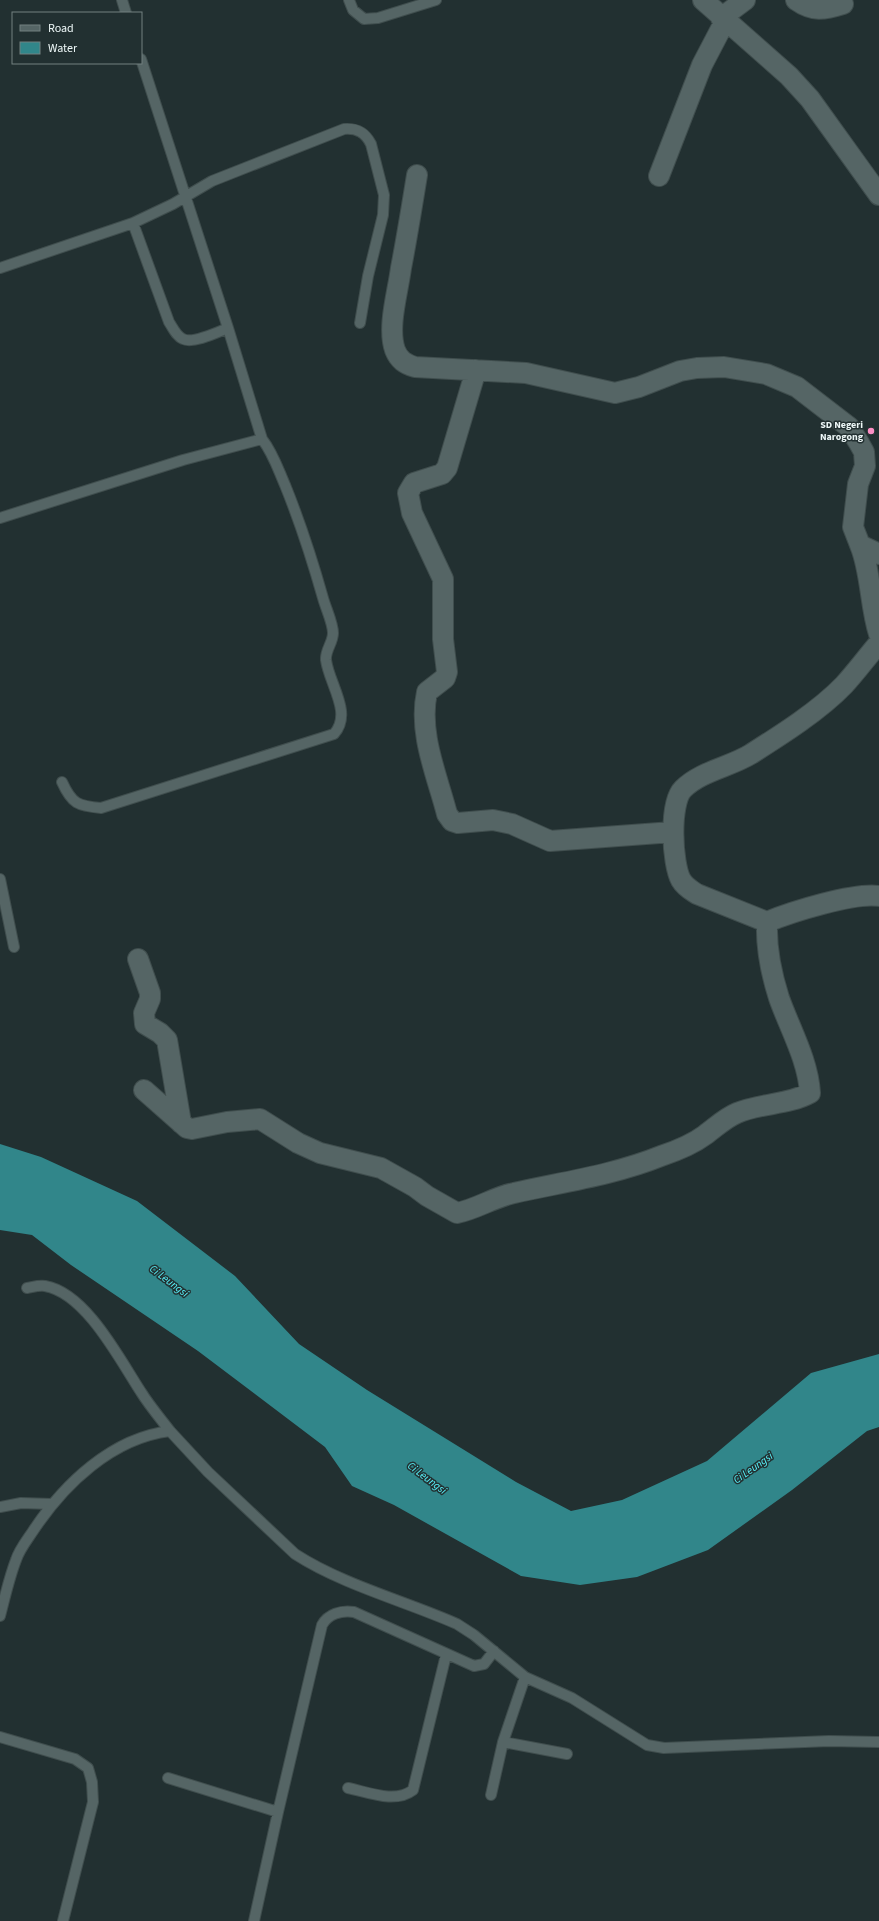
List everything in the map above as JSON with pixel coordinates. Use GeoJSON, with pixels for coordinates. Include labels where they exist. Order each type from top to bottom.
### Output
{"type":"FeatureCollection","features":[{"type":"Feature","properties":{"kind":"street"},"geometry":{"type":"LineString","coordinates":[[703,0],[769,58],[810,99],[879,195]]}},
{"type":"Feature","properties":{"kind":"street"},"geometry":{"type":"LineString","coordinates":[[658,176],[702,65],[723,19],[745,0]]}},
{"type":"Feature","properties":{"kind":"street"},"geometry":{"type":"LineString","coordinates":[[796,0],[815,10],[826,10],[843,4]]}},
{"type":"Feature","properties":{"kind":"street"},"geometry":{"type":"LineString","coordinates":[[417,175],[394,313],[393,337],[395,348],[398,357],[405,364],[415,367],[526,373],[615,393],[639,387],[680,371],[697,368],[724,367],[766,374],[797,387],[849,427],[864,452],[865,466],[858,484],[853,527],[866,564],[871,601],[879,634]]}},
{"type":"Feature","properties":{"kind":"street"},"geometry":{"type":"LineString","coordinates":[[476,370],[447,468],[442,474],[414,483],[408,493],[412,513],[443,579],[442,639],[447,672],[445,678],[427,692],[424,712],[428,744],[447,814],[452,821],[458,823],[493,820],[512,824],[550,841],[673,832]]}},
{"type":"Feature","properties":{"kind":"street"},"geometry":{"type":"LineString","coordinates":[[860,545],[879,554]]}},
{"type":"Feature","properties":{"kind":"street"},"geometry":{"type":"LineString","coordinates":[[879,644],[843,686],[803,719],[749,755],[705,775],[684,788],[678,796],[675,805],[673,832],[676,867],[681,880],[688,888],[767,922],[849,897],[871,895],[879,896]]}},
{"type":"Feature","properties":{"kind":"street"},"geometry":{"type":"LineString","coordinates":[[144,1090],[181,1123],[192,1129],[228,1122],[260,1119],[282,1131],[298,1143],[320,1153],[381,1168],[416,1187],[427,1196],[457,1213],[513,1193],[590,1178],[660,1157],[704,1136],[718,1124],[734,1114],[757,1106],[801,1098],[810,1093],[809,1079],[792,1028],[779,998],[771,970],[766,939],[767,922]]}},
{"type":"Feature","properties":{"kind":"street"},"geometry":{"type":"LineString","coordinates":[[138,959],[150,993],[150,999],[144,1013],[145,1024],[160,1033],[167,1040],[181,1123]]}},
{"type":"Feature","properties":{"kind":"lane"},"geometry":{"type":"LineString","coordinates":[[122,0],[126,12]]}},
{"type":"Feature","properties":{"kind":"lane"},"geometry":{"type":"LineString","coordinates":[[350,0],[353,10],[364,19],[378,18],[436,0]]}},
{"type":"Feature","properties":{"kind":"lane"},"geometry":{"type":"LineString","coordinates":[[62,782],[68,797],[76,803],[88,807],[101,808],[334,734],[340,727],[342,719],[326,660],[327,649],[333,633],[299,519],[270,450],[262,439],[228,328],[142,62]]}},
{"type":"Feature","properties":{"kind":"lane"},"geometry":{"type":"LineString","coordinates":[[0,268],[132,223],[185,198],[212,181],[344,129],[353,128],[367,136],[371,144],[384,195],[383,215],[368,276],[360,323]]}},
{"type":"Feature","properties":{"kind":"lane"},"geometry":{"type":"LineString","coordinates":[[132,223],[169,322],[177,335],[184,340],[192,341],[228,328]]}},
{"type":"Feature","properties":{"kind":"lane"},"geometry":{"type":"LineString","coordinates":[[0,518],[183,460],[262,439]]}},
{"type":"Feature","properties":{"kind":"lane"},"geometry":{"type":"LineString","coordinates":[[0,879],[14,947]]}},
{"type":"Feature","properties":{"kind":"lane"},"geometry":{"type":"LineString","coordinates":[[27,1288],[44,1285],[56,1289],[74,1301],[104,1334],[141,1392],[170,1431],[208,1472],[295,1554],[309,1563],[341,1577],[457,1624],[474,1635],[525,1677],[572,1698],[648,1745],[664,1748],[829,1741],[879,1742]]}},
{"type":"Feature","properties":{"kind":"lane"},"geometry":{"type":"LineString","coordinates":[[0,1616],[16,1558],[52,1504],[79,1474],[137,1440],[154,1433],[170,1431]]}},
{"type":"Feature","properties":{"kind":"lane"},"geometry":{"type":"LineString","coordinates":[[0,1506],[21,1503],[52,1504]]}},
{"type":"Feature","properties":{"kind":"lane"},"geometry":{"type":"LineString","coordinates":[[254,1921],[322,1625],[327,1618],[337,1613],[354,1612],[446,1655],[474,1666],[484,1664],[494,1651]]}},
{"type":"Feature","properties":{"kind":"lane"},"geometry":{"type":"LineString","coordinates":[[348,1788],[396,1797],[407,1795],[413,1790],[446,1655]]}},
{"type":"Feature","properties":{"kind":"lane"},"geometry":{"type":"LineString","coordinates":[[491,1795],[503,1742],[525,1677]]}},
{"type":"Feature","properties":{"kind":"lane"},"geometry":{"type":"LineString","coordinates":[[0,1737],[75,1759],[88,1768],[92,1782],[93,1802],[63,1921]]}},
{"type":"Feature","properties":{"kind":"lane"},"geometry":{"type":"LineString","coordinates":[[503,1742],[567,1754]]}},
{"type":"Feature","properties":{"kind":"lane"},"geometry":{"type":"LineString","coordinates":[[168,1778],[278,1812]]}},
{"type":"Feature","properties":{"kind":"water","name":"Ci Leungsi"},"geometry":{"type":"Polygon","coordinates":[[[0,1144],[41,1157],[137,1201],[235,1276],[299,1344],[367,1390],[516,1482],[571,1511],[622,1500],[707,1461],[811,1373],[879,1354],[879,1427],[867,1431],[792,1490],[708,1550],[637,1577],[580,1585],[521,1576],[394,1505],[352,1486],[325,1447],[198,1351],[71,1265],[32,1235],[0,1230],[0,1144]]]}},
{"type":"Feature","properties":{"kind":"place","name":"SD Negeri Narogong"},"geometry":{"type":"Point","coordinates":[871,431]}}]}
